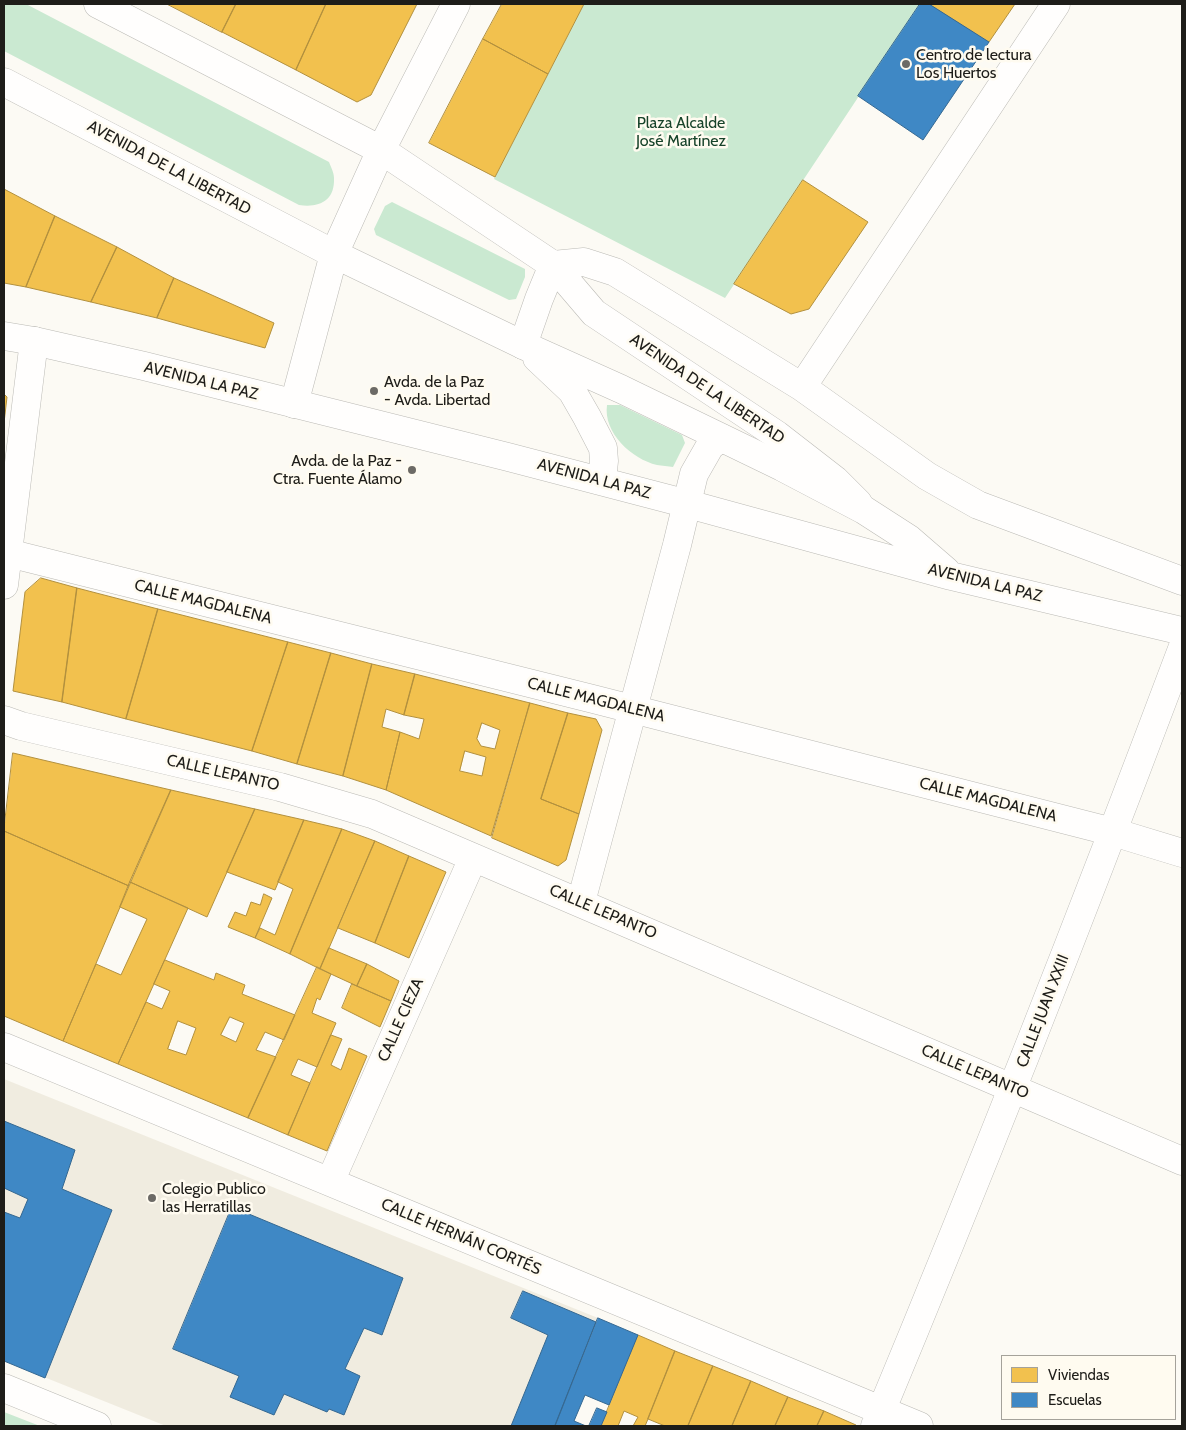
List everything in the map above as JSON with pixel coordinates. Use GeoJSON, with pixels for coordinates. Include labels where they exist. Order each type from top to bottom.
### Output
{"type":"FeatureCollection","features":[{"type":"Feature","properties":{"kind":"street","name":"AVENIDA DE LA LIBERTAD"},"geometry":{"type":"LineString","coordinates":[[98,4],[381,150],[553,265],[594,313],[777,435],[834,480],[864,510]]}},
{"type":"Feature","properties":{"kind":"street"},"geometry":{"type":"LineString","coordinates":[[294,404],[334,254],[381,150],[456,4]]}},
{"type":"Feature","properties":{"kind":"street"},"geometry":{"type":"LineString","coordinates":[[802,387],[1056,4]]}},
{"type":"Feature","properties":{"kind":"street","name":"AVENIDA DE LA LIBERTAD"},"geometry":{"type":"LineString","coordinates":[[4,82],[334,254],[523,345],[621,389],[864,510],[910,538],[951,576]]}},
{"type":"Feature","properties":{"kind":"street"},"geometry":{"type":"LineString","coordinates":[[523,345],[553,265],[584,262],[615,272],[802,387],[927,476],[978,505],[1182,581]]}},
{"type":"Feature","properties":{"kind":"street","name":"AVENIDA LA PAZ"},"geometry":{"type":"LineString","coordinates":[[4,336],[144,366],[602,480],[951,576],[1182,631]]}},
{"type":"Feature","properties":{"kind":"street"},"geometry":{"type":"LineString","coordinates":[[4,585],[34,341]]}},
{"type":"Feature","properties":{"kind":"street","name":"AVENIDA DE LA LIBERTAD"},"geometry":{"type":"LineString","coordinates":[[523,345],[572,391],[582,408],[603,448],[602,480]]}},
{"type":"Feature","properties":{"kind":"street"},"geometry":{"type":"LineString","coordinates":[[582,902],[688,504],[694,474],[710,446],[721,438]]}},
{"type":"Feature","properties":{"kind":"street","name":"CALLE MAGDALENA"},"geometry":{"type":"LineString","coordinates":[[8,553],[1113,832],[1182,853]]}},
{"type":"Feature","properties":{"kind":"street","name":"CALLE JUAN XXIII"},"geometry":{"type":"LineString","coordinates":[[878,1419],[1012,1088],[1113,832],[1182,649]]}},
{"type":"Feature","properties":{"kind":"street","name":"CALLE LEPANTO"},"geometry":{"type":"LineString","coordinates":[[4,720],[21,726],[280,786],[372,814],[473,858],[582,902],[1182,1162]]}},
{"type":"Feature","properties":{"kind":"street","name":"CALLE CIEZA"},"geometry":{"type":"LineString","coordinates":[[330,1182],[473,858]]}},
{"type":"Feature","properties":{"kind":"street","name":"CALLE HERNÁN CORTÉS"},"geometry":{"type":"LineString","coordinates":[[4,1047],[330,1182],[878,1419],[919,1426]]}},
{"type":"Feature","properties":{"kind":"street"},"geometry":{"type":"LineString","coordinates":[[4,1388],[97,1426]]}},
{"type":"Feature","properties":{"kind":"shaded area","name":"Colegio Publico las Herratillas"},"geometry":{"type":"Polygon","coordinates":[[[4,1079],[598,1318],[555,1426],[166,1426],[4,1361],[4,1079]]]}},
{"type":"Feature","properties":{"kind":"green space"},"geometry":{"type":"Polygon","coordinates":[[[4,4],[26,4],[329,162],[334,176],[332,192],[329,197],[319,204],[299,205],[4,51],[4,4]]]}},
{"type":"Feature","properties":{"kind":"green space","name":"Plaza Alcalde José Martínez"},"geometry":{"type":"Polygon","coordinates":[[[584,4],[920,4],[725,298],[494,179],[584,4]]]}},
{"type":"Feature","properties":{"kind":"green space"},"geometry":{"type":"Polygon","coordinates":[[[392,202],[525,269],[525,277],[516,299],[509,300],[376,235],[374,229],[385,206],[392,202]]]}},
{"type":"Feature","properties":{"kind":"green space"},"geometry":{"type":"Polygon","coordinates":[[[607,405],[620,405],[682,435],[685,443],[673,467],[648,462],[629,451],[614,435],[607,415],[607,405]]]}},
{"type":"Feature","properties":{"kind":"green space"},"geometry":{"type":"Polygon","coordinates":[[[4,1412],[40,1426],[4,1426],[4,1412]]]}},
{"type":"Feature","properties":{"kind":"building: Viviendas"},"geometry":{"type":"Polygon","coordinates":[[[167,4],[236,4],[222,32],[167,4]]]}},
{"type":"Feature","properties":{"kind":"building: Viviendas"},"geometry":{"type":"Polygon","coordinates":[[[236,4],[326,4],[296,70],[222,32],[236,4]]]}},
{"type":"Feature","properties":{"kind":"building: Viviendas"},"geometry":{"type":"Polygon","coordinates":[[[326,4],[417,4],[371,95],[357,102],[296,70],[326,4]]]}},
{"type":"Feature","properties":{"kind":"building: Viviendas"},"geometry":{"type":"Polygon","coordinates":[[[502,4],[584,4],[548,74],[483,39],[502,4]]]}},
{"type":"Feature","properties":{"kind":"building: Viviendas"},"geometry":{"type":"Polygon","coordinates":[[[929,4],[1015,4],[989,42],[929,4]]]}},
{"type":"Feature","properties":{"kind":"building: Viviendas"},"geometry":{"type":"Polygon","coordinates":[[[483,39],[548,74],[495,177],[429,143],[483,39]]]}},
{"type":"Feature","properties":{"kind":"building: Viviendas"},"geometry":{"type":"Polygon","coordinates":[[[803,180],[868,222],[809,309],[791,314],[734,284],[803,180]]]}},
{"type":"Feature","properties":{"kind":"building: Viviendas"},"geometry":{"type":"Polygon","coordinates":[[[4,189],[55,216],[26,287],[4,283],[4,189]]]}},
{"type":"Feature","properties":{"kind":"building: Viviendas"},"geometry":{"type":"Polygon","coordinates":[[[55,216],[117,247],[91,302],[26,287],[55,216]]]}},
{"type":"Feature","properties":{"kind":"building: Viviendas"},"geometry":{"type":"Polygon","coordinates":[[[117,247],[174,278],[157,318],[91,302],[117,247]]]}},
{"type":"Feature","properties":{"kind":"building: Viviendas"},"geometry":{"type":"Polygon","coordinates":[[[174,278],[274,323],[265,348],[157,318],[174,278]]]}},
{"type":"Feature","properties":{"kind":"building: Viviendas"},"geometry":{"type":"Polygon","coordinates":[[[4,394],[7,397],[4,423],[4,394]]]}},
{"type":"Feature","properties":{"kind":"building: Viviendas"},"geometry":{"type":"Polygon","coordinates":[[[41,578],[77,588],[62,702],[13,691],[25,592],[41,578]]]}},
{"type":"Feature","properties":{"kind":"building: Viviendas"},"geometry":{"type":"Polygon","coordinates":[[[77,588],[158,609],[126,719],[62,702],[77,588]]]}},
{"type":"Feature","properties":{"kind":"building: Viviendas"},"geometry":{"type":"Polygon","coordinates":[[[158,609],[288,642],[252,751],[126,719],[158,609]]]}},
{"type":"Feature","properties":{"kind":"building: Viviendas"},"geometry":{"type":"Polygon","coordinates":[[[288,642],[331,653],[297,764],[252,751],[288,642]]]}},
{"type":"Feature","properties":{"kind":"building: Viviendas"},"geometry":{"type":"Polygon","coordinates":[[[331,653],[372,664],[343,776],[297,764],[331,653]]]}},
{"type":"Feature","properties":{"kind":"building: Viviendas"},"geometry":{"type":"Polygon","coordinates":[[[372,664],[415,674],[404,715],[386,709],[382,727],[400,732],[386,790],[343,776],[372,664]]]}},
{"type":"Feature","properties":{"kind":"building: Viviendas"},"geometry":{"type":"Polygon","coordinates":[[[415,674],[530,703],[491,836],[386,790],[400,732],[419,739],[424,719],[404,715],[415,674]],[[482,723],[477,739],[481,746],[495,749],[500,730],[482,723]],[[465,751],[460,771],[482,776],[486,757],[465,751]]]}},
{"type":"Feature","properties":{"kind":"building: Viviendas"},"geometry":{"type":"Polygon","coordinates":[[[530,703],[568,713],[541,799],[579,814],[566,860],[558,866],[492,838],[530,703]]]}},
{"type":"Feature","properties":{"kind":"building: Viviendas"},"geometry":{"type":"Polygon","coordinates":[[[568,713],[596,719],[602,730],[579,814],[541,799],[568,713]]]}},
{"type":"Feature","properties":{"kind":"building: Viviendas"},"geometry":{"type":"Polygon","coordinates":[[[13,753],[171,790],[129,886],[4,831],[13,753]]]}},
{"type":"Feature","properties":{"kind":"building: Viviendas"},"geometry":{"type":"Polygon","coordinates":[[[171,790],[255,809],[207,917],[130,882],[171,790]]]}},
{"type":"Feature","properties":{"kind":"building: Viviendas"},"geometry":{"type":"Polygon","coordinates":[[[255,809],[304,820],[275,890],[227,872],[255,809]]]}},
{"type":"Feature","properties":{"kind":"building: Viviendas"},"geometry":{"type":"Polygon","coordinates":[[[304,820],[342,829],[290,954],[255,938],[260,928],[275,935],[293,889],[278,882],[304,820]]]}},
{"type":"Feature","properties":{"kind":"building: Viviendas"},"geometry":{"type":"Polygon","coordinates":[[[342,829],[375,841],[320,969],[290,954],[342,829]]]}},
{"type":"Feature","properties":{"kind":"building: Viviendas"},"geometry":{"type":"Polygon","coordinates":[[[4,831],[129,886],[63,1041],[4,1016],[4,831]]]}},
{"type":"Feature","properties":{"kind":"building: Viviendas"},"geometry":{"type":"Polygon","coordinates":[[[375,841],[409,856],[375,943],[338,928],[375,841]]]}},
{"type":"Feature","properties":{"kind":"building: Viviendas"},"geometry":{"type":"Polygon","coordinates":[[[409,856],[446,872],[409,958],[375,943],[409,856]]]}},
{"type":"Feature","properties":{"kind":"building: Viviendas"},"geometry":{"type":"Polygon","coordinates":[[[130,882],[188,908],[118,1064],[63,1041],[96,964],[121,975],[147,919],[120,907],[130,882]]]}},
{"type":"Feature","properties":{"kind":"building: Viviendas"},"geometry":{"type":"Polygon","coordinates":[[[264,894],[272,898],[255,938],[228,927],[235,912],[246,916],[251,902],[260,905],[264,894]]]}},
{"type":"Feature","properties":{"kind":"building: Viviendas"},"geometry":{"type":"Polygon","coordinates":[[[329,948],[367,964],[357,986],[320,969],[329,948]]]}},
{"type":"Feature","properties":{"kind":"building: Viviendas"},"geometry":{"type":"Polygon","coordinates":[[[165,960],[214,980],[216,973],[245,985],[242,994],[295,1015],[284,1040],[265,1032],[256,1050],[276,1057],[248,1118],[118,1064],[146,1002],[162,1009],[170,991],[154,984],[165,960]],[[230,1017],[221,1035],[236,1042],[244,1023],[230,1017]],[[178,1021],[168,1049],[186,1055],[196,1028],[178,1021]]]}},
{"type":"Feature","properties":{"kind":"building: Viviendas"},"geometry":{"type":"Polygon","coordinates":[[[367,964],[399,981],[391,1001],[357,986],[367,964]]]}},
{"type":"Feature","properties":{"kind":"building: Viviendas"},"geometry":{"type":"Polygon","coordinates":[[[317,967],[331,974],[320,1000],[317,998],[312,1013],[336,1023],[317,1067],[298,1059],[291,1075],[310,1083],[288,1135],[248,1118],[317,967]]]}},
{"type":"Feature","properties":{"kind":"building: Viviendas"},"geometry":{"type":"Polygon","coordinates":[[[352,984],[391,1001],[380,1027],[342,1008],[352,984]]]}},
{"type":"Feature","properties":{"kind":"building: Viviendas"},"geometry":{"type":"Polygon","coordinates":[[[331,1035],[342,1039],[331,1065],[341,1070],[349,1048],[367,1056],[327,1151],[288,1135],[331,1035]]]}},
{"type":"Feature","properties":{"kind":"building: Viviendas"},"geometry":{"type":"Polygon","coordinates":[[[638,1335],[675,1351],[648,1419],[645,1426],[633,1426],[638,1417],[624,1411],[618,1426],[601,1426],[638,1335]]]}},
{"type":"Feature","properties":{"kind":"building: Viviendas"},"geometry":{"type":"Polygon","coordinates":[[[675,1351],[713,1366],[688,1426],[665,1426],[648,1419],[675,1351]]]}},
{"type":"Feature","properties":{"kind":"building: Viviendas"},"geometry":{"type":"Polygon","coordinates":[[[713,1366],[751,1381],[732,1426],[688,1426],[713,1366]]]}},
{"type":"Feature","properties":{"kind":"building: Viviendas"},"geometry":{"type":"Polygon","coordinates":[[[751,1381],[788,1397],[775,1426],[732,1426],[751,1381]]]}},
{"type":"Feature","properties":{"kind":"building: Viviendas"},"geometry":{"type":"Polygon","coordinates":[[[788,1397],[824,1411],[817,1426],[775,1426],[788,1397]]]}},
{"type":"Feature","properties":{"kind":"building: Viviendas"},"geometry":{"type":"Polygon","coordinates":[[[824,1411],[856,1425],[856,1426],[817,1426],[824,1411]]]}},
{"type":"Feature","properties":{"kind":"building: Escuelas"},"geometry":{"type":"Polygon","coordinates":[[[920,4],[929,4],[989,42],[923,140],[858,96],[920,4]]]}},
{"type":"Feature","properties":{"kind":"building: Escuelas"},"geometry":{"type":"Polygon","coordinates":[[[4,1121],[75,1150],[62,1189],[112,1210],[45,1378],[4,1361],[4,1212],[20,1218],[28,1199],[4,1188],[4,1121]]]}},
{"type":"Feature","properties":{"kind":"building: Escuelas"},"geometry":{"type":"Polygon","coordinates":[[[232,1207],[403,1278],[382,1335],[364,1328],[345,1369],[360,1376],[344,1415],[329,1409],[327,1412],[284,1394],[274,1415],[230,1397],[239,1376],[173,1349],[232,1207]]]}},
{"type":"Feature","properties":{"kind":"building: Escuelas"},"geometry":{"type":"Polygon","coordinates":[[[523,1291],[596,1322],[555,1426],[511,1426],[548,1335],[511,1318],[523,1291]]]}},
{"type":"Feature","properties":{"kind":"building: Escuelas"},"geometry":{"type":"Polygon","coordinates":[[[598,1318],[638,1335],[609,1405],[585,1395],[574,1421],[586,1426],[555,1426],[598,1318]]]}},
{"type":"Feature","properties":{"kind":"building: Escuelas"},"geometry":{"type":"Polygon","coordinates":[[[597,1408],[607,1412],[601,1426],[589,1426],[597,1408]]]}},
{"type":"Feature","properties":{"kind":"place","name":"Centro de lectura Los Huertos"},"geometry":{"type":"Point","coordinates":[906,64]}},
{"type":"Feature","properties":{"kind":"place","name":"Avda. de la Paz - Avda. Libertad"},"geometry":{"type":"Point","coordinates":[374,391]}},
{"type":"Feature","properties":{"kind":"place","name":"Avda. de la Paz - Ctra. Fuente Álamo"},"geometry":{"type":"Point","coordinates":[412,470]}},
{"type":"Feature","properties":{"kind":"place","name":"Colegio Publico las Herratillas"},"geometry":{"type":"Point","coordinates":[152,1198]}}]}
